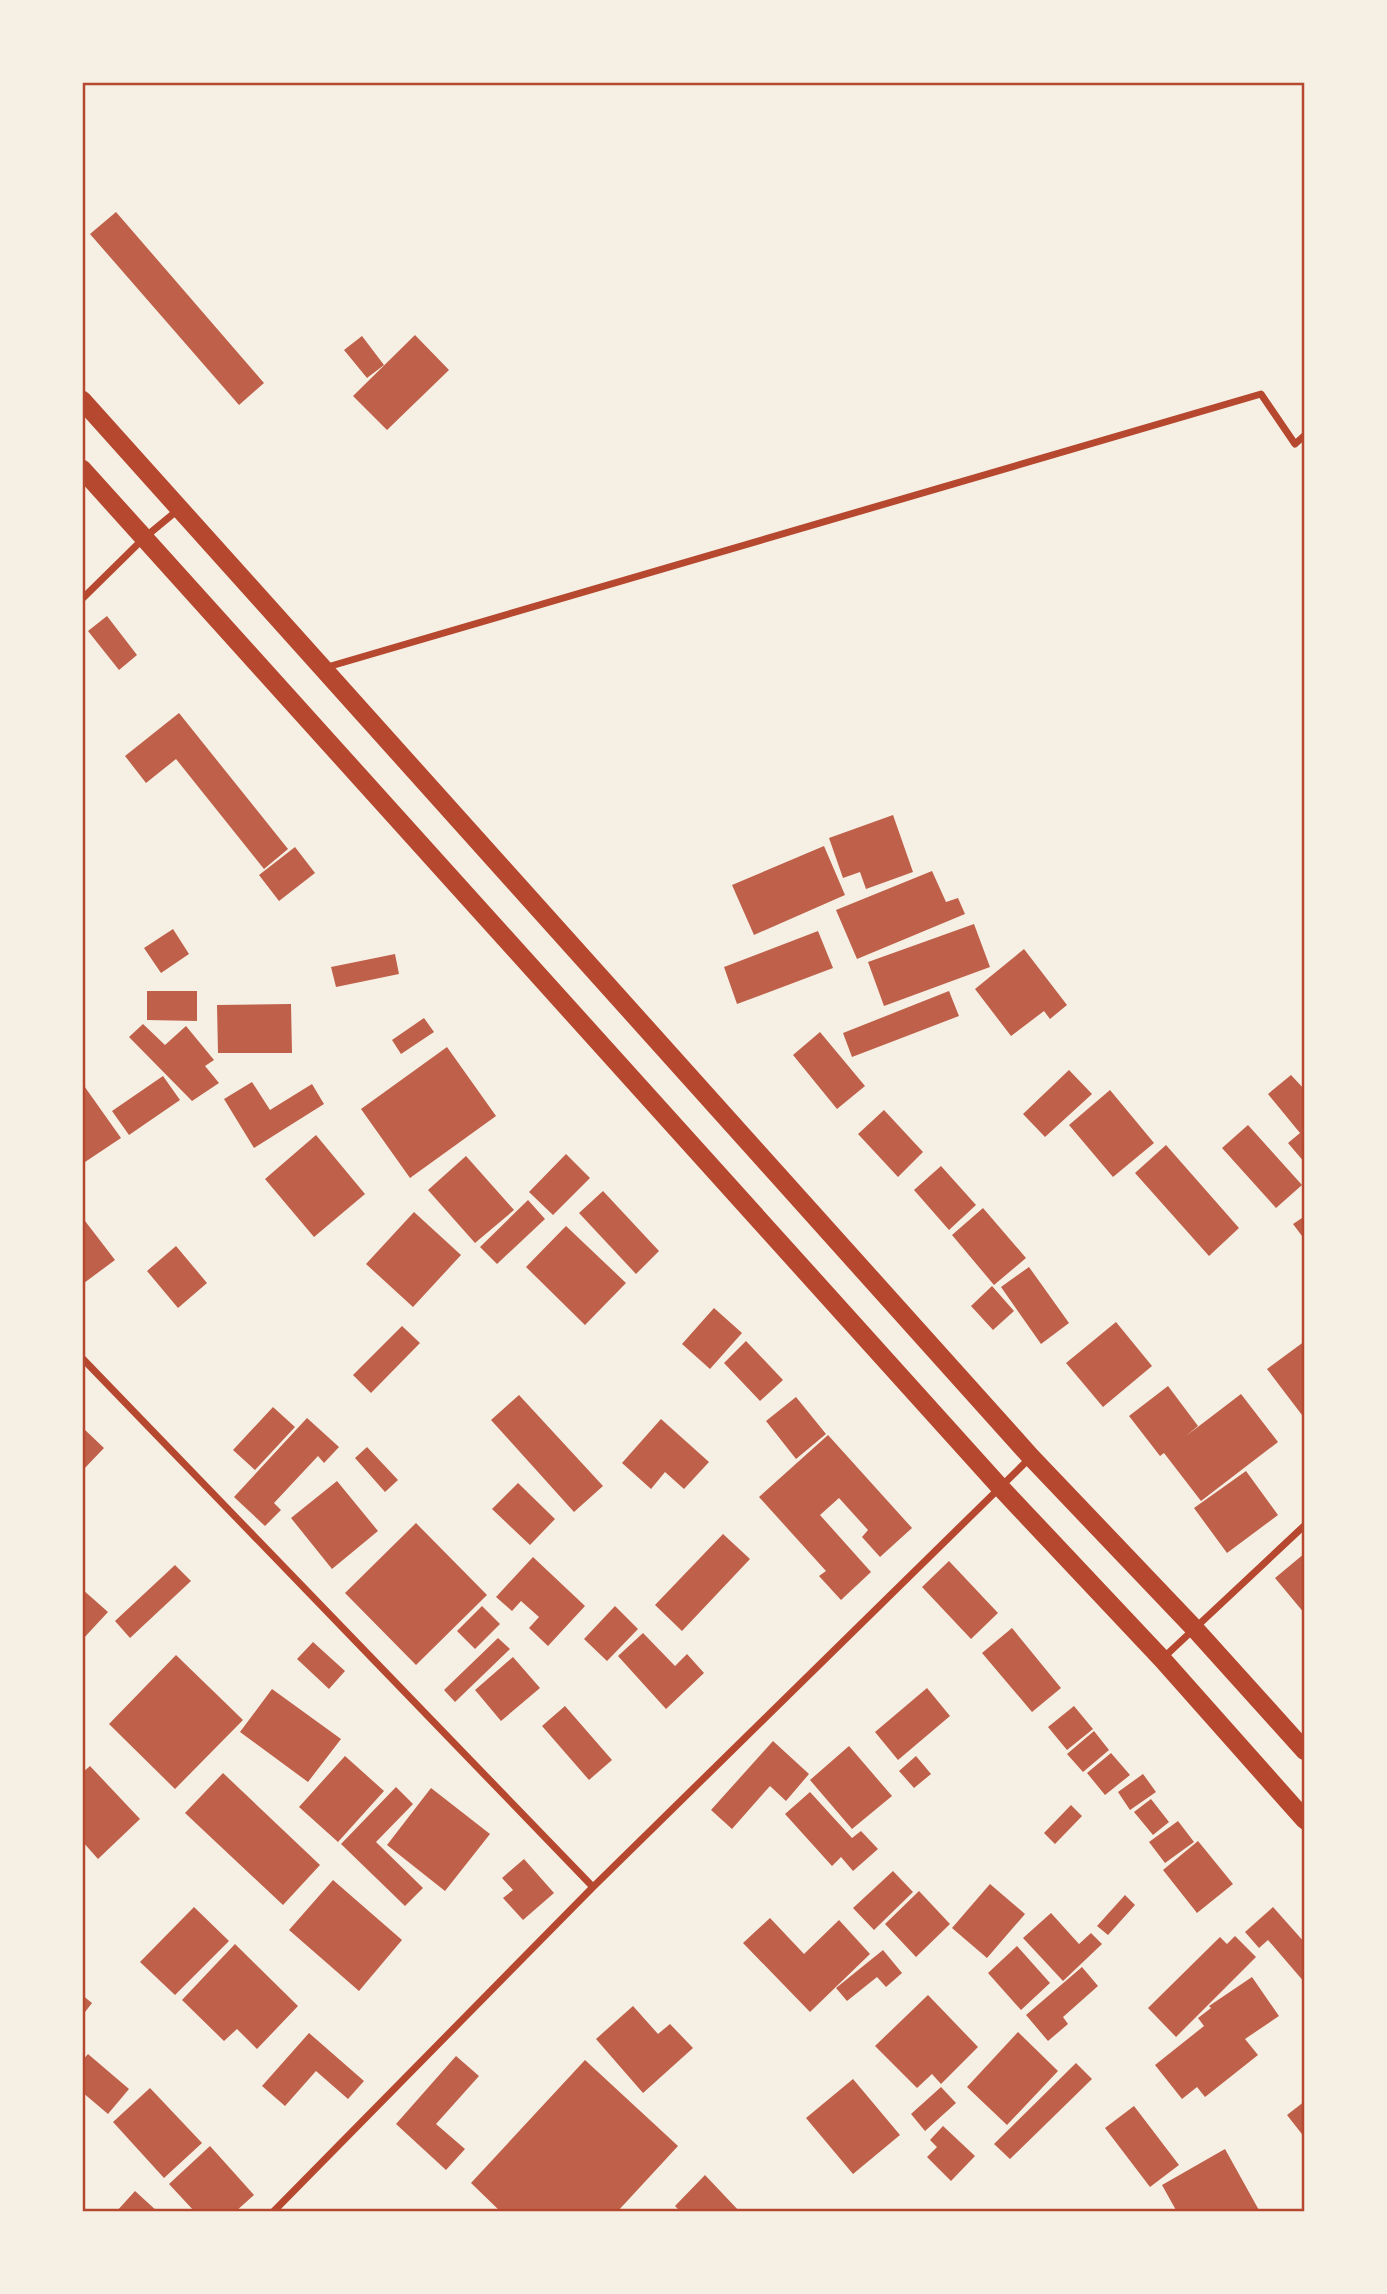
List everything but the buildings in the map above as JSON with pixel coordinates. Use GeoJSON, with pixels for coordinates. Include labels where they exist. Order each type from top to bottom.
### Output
{"type":"FeatureCollection","features":[{"type":"Feature","properties":{"kind":"highway"},"geometry":{"type":"LineString","coordinates":[[82,400],[1031,1457],[1195,1629],[1305,1751]]}},
{"type":"Feature","properties":{"kind":"highway"},"geometry":{"type":"LineString","coordinates":[[82,469],[1000,1487],[1162,1659],[1305,1820]]}},
{"type":"Feature","properties":{"kind":"street"},"geometry":{"type":"LineString","coordinates":[[323,668],[1261,394],[1295,444],[1305,435]]}},
{"type":"Feature","properties":{"kind":"street"},"geometry":{"type":"LineString","coordinates":[[82,599],[144,537],[179,508]]}},
{"type":"Feature","properties":{"kind":"street"},"geometry":{"type":"LineString","coordinates":[[82,1358],[593,1887]]}},
{"type":"Feature","properties":{"kind":"street"},"geometry":{"type":"LineString","coordinates":[[273,2212],[593,1887],[1031,1457]]}},
{"type":"Feature","properties":{"kind":"street"},"geometry":{"type":"LineString","coordinates":[[1162,1659],[1305,1525]]}}]}
